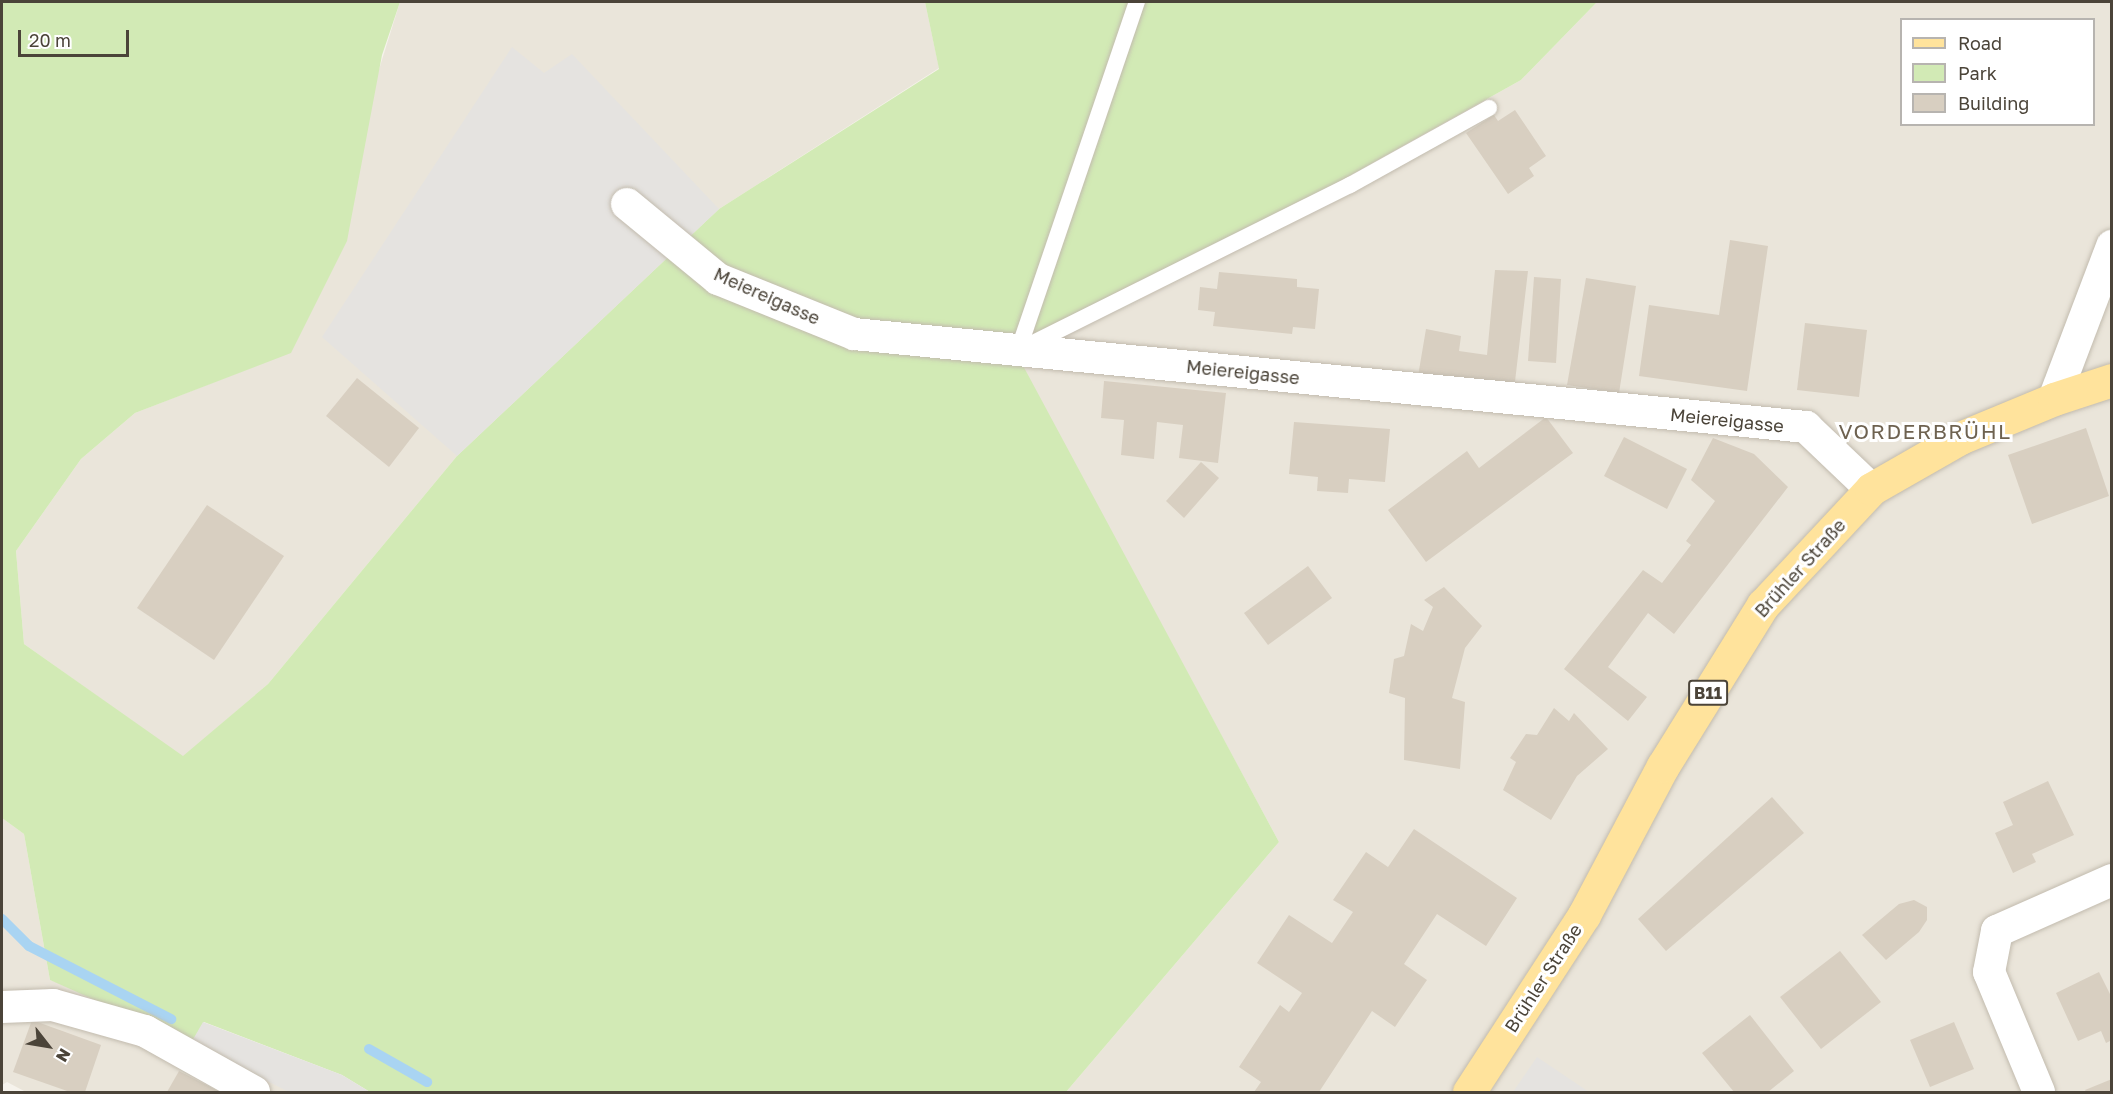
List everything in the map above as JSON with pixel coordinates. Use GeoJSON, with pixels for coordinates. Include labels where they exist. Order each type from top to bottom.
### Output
{"type":"FeatureCollection","features":[{"type":"Feature","properties":{"kind":"main road","name":"Brühler Straße"},"geometry":{"type":"LineString","coordinates":[[1469,1092],[1584,915],[1663,766],[1762,605],[1871,489],[1960,438],[2054,399],[2112,380]]}},
{"type":"Feature","properties":{"kind":"street","name":"Meiereigasse"},"geometry":{"type":"LineString","coordinates":[[627,204],[718,279],[855,334],[1806,427],[1871,489]]}},
{"type":"Feature","properties":{"kind":"street"},"geometry":{"type":"LineString","coordinates":[[2054,399],[2112,246]]}},
{"type":"Feature","properties":{"kind":"street"},"geometry":{"type":"LineString","coordinates":[[2039,1092],[1989,972],[1997,931],[2112,880]]}},
{"type":"Feature","properties":{"kind":"street"},"geometry":{"type":"LineString","coordinates":[[2,1008],[54,1005],[145,1031],[254,1092]]}},
{"type":"Feature","properties":{"kind":"lane"},"geometry":{"type":"LineString","coordinates":[[1018,351],[1137,2]]}},
{"type":"Feature","properties":{"kind":"lane"},"geometry":{"type":"LineString","coordinates":[[1018,351],[1350,185],[1489,108]]}},
{"type":"Feature","properties":{"kind":"shaded area"},"geometry":{"type":"Polygon","coordinates":[[[400,2],[925,2],[939,68],[719,209],[457,456],[268,684],[183,757],[24,644],[16,551],[81,459],[135,413],[291,352],[400,2]]]}},
{"type":"Feature","properties":{"kind":"shaded area"},"geometry":{"type":"Polygon","coordinates":[[[1597,2],[2111,2],[2111,1092],[1066,1092],[1279,842],[1019,361],[1521,80],[1597,2]]]}},
{"type":"Feature","properties":{"kind":"shaded area"},"geometry":{"type":"Polygon","coordinates":[[[512,47],[544,73],[572,54],[719,209],[457,456],[322,337],[512,47]]]}},
{"type":"Feature","properties":{"kind":"shaded area"},"geometry":{"type":"Polygon","coordinates":[[[2,818],[24,834],[50,980],[370,1092],[26,1092],[7,1082],[2,1085],[2,818]]]}},
{"type":"Feature","properties":{"kind":"shaded area"},"geometry":{"type":"Polygon","coordinates":[[[203,1022],[342,1075],[370,1092],[289,1092],[191,1043],[203,1022]]]}},
{"type":"Feature","properties":{"kind":"shaded area"},"geometry":{"type":"Polygon","coordinates":[[[1537,1057],[1589,1092],[1513,1092],[1537,1057]]]}},
{"type":"Feature","properties":{"kind":"green space"},"geometry":{"type":"Polygon","coordinates":[[[2,2],[400,2],[382,55],[347,241],[291,353],[135,413],[81,459],[16,551],[24,644],[183,756],[268,684],[457,456],[719,209],[939,69],[925,2],[1597,2],[1521,80],[1020,360],[1279,842],[1066,1092],[370,1092],[342,1075],[204,1022],[191,1043],[50,980],[24,834],[2,818],[2,2]]]}},
{"type":"Feature","properties":{"kind":"building"},"geometry":{"type":"Polygon","coordinates":[[[1515,110],[1546,156],[1529,168],[1534,176],[1508,194],[1466,133],[1494,115],[1498,121],[1515,110]]]}},
{"type":"Feature","properties":{"kind":"building"},"geometry":{"type":"Polygon","coordinates":[[[1730,240],[1768,246],[1747,391],[1639,376],[1649,305],[1719,315],[1730,240]]]}},
{"type":"Feature","properties":{"kind":"building"},"geometry":{"type":"Polygon","coordinates":[[[1495,270],[1528,271],[1514,390],[1417,382],[1426,329],[1461,336],[1459,351],[1487,355],[1495,270]]]}},
{"type":"Feature","properties":{"kind":"building"},"geometry":{"type":"Polygon","coordinates":[[[1219,272],[1297,279],[1297,287],[1319,289],[1315,329],[1293,327],[1292,334],[1213,326],[1215,312],[1198,310],[1200,287],[1217,289],[1219,272]]]}},
{"type":"Feature","properties":{"kind":"building"},"geometry":{"type":"Polygon","coordinates":[[[1534,277],[1561,279],[1556,363],[1528,361],[1534,277]]]}},
{"type":"Feature","properties":{"kind":"building"},"geometry":{"type":"Polygon","coordinates":[[[1586,278],[1636,286],[1619,393],[1567,385],[1586,278]]]}},
{"type":"Feature","properties":{"kind":"building"},"geometry":{"type":"Polygon","coordinates":[[[1805,323],[1867,330],[1859,397],[1797,390],[1805,323]]]}},
{"type":"Feature","properties":{"kind":"building"},"geometry":{"type":"Polygon","coordinates":[[[357,378],[419,428],[389,467],[326,416],[357,378]]]}},
{"type":"Feature","properties":{"kind":"building"},"geometry":{"type":"Polygon","coordinates":[[[1104,381],[1226,393],[1218,463],[1179,458],[1183,425],[1157,422],[1154,459],[1121,455],[1124,420],[1101,418],[1104,381]]]}},
{"type":"Feature","properties":{"kind":"building"},"geometry":{"type":"Polygon","coordinates":[[[1546,417],[1573,453],[1426,562],[1388,510],[1467,451],[1479,468],[1546,417]]]}},
{"type":"Feature","properties":{"kind":"building"},"geometry":{"type":"Polygon","coordinates":[[[1294,422],[1390,429],[1385,482],[1349,479],[1348,493],[1317,491],[1318,477],[1289,474],[1294,422]]]}},
{"type":"Feature","properties":{"kind":"building"},"geometry":{"type":"Polygon","coordinates":[[[2086,428],[2109,496],[2032,524],[2008,455],[2086,428]]]}},
{"type":"Feature","properties":{"kind":"building"},"geometry":{"type":"Polygon","coordinates":[[[1624,437],[1687,469],[1667,509],[1604,476],[1624,437]]]}},
{"type":"Feature","properties":{"kind":"building"},"geometry":{"type":"Polygon","coordinates":[[[1713,438],[1754,454],[1788,487],[1674,634],[1648,613],[1608,667],[1647,697],[1628,721],[1564,669],[1643,570],[1662,583],[1691,545],[1686,541],[1715,501],[1691,480],[1713,438]]]}},
{"type":"Feature","properties":{"kind":"building"},"geometry":{"type":"Polygon","coordinates":[[[1201,462],[1219,478],[1184,518],[1166,501],[1201,462]]]}},
{"type":"Feature","properties":{"kind":"building"},"geometry":{"type":"Polygon","coordinates":[[[207,505],[284,556],[214,660],[137,608],[207,505]]]}},
{"type":"Feature","properties":{"kind":"building"},"geometry":{"type":"Polygon","coordinates":[[[1308,566],[1332,598],[1268,645],[1244,613],[1308,566]]]}},
{"type":"Feature","properties":{"kind":"building"},"geometry":{"type":"Polygon","coordinates":[[[1444,587],[1482,626],[1465,648],[1452,698],[1465,702],[1460,769],[1404,760],[1405,698],[1389,693],[1394,659],[1404,656],[1411,624],[1423,631],[1433,607],[1424,600],[1444,587]]]}},
{"type":"Feature","properties":{"kind":"building"},"geometry":{"type":"Polygon","coordinates":[[[1554,708],[1569,721],[1574,713],[1608,749],[1577,776],[1551,820],[1503,790],[1516,762],[1510,758],[1526,734],[1537,735],[1554,708]]]}},
{"type":"Feature","properties":{"kind":"building"},"geometry":{"type":"Polygon","coordinates":[[[2048,781],[2074,835],[2032,854],[2036,862],[2013,873],[1995,833],[2013,825],[2003,802],[2048,781]]]}},
{"type":"Feature","properties":{"kind":"building"},"geometry":{"type":"Polygon","coordinates":[[[1772,797],[1804,833],[1666,951],[1638,919],[1772,797]]]}},
{"type":"Feature","properties":{"kind":"building"},"geometry":{"type":"Polygon","coordinates":[[[1414,829],[1517,898],[1486,946],[1437,914],[1404,964],[1427,980],[1395,1027],[1372,1011],[1319,1092],[1254,1092],[1261,1082],[1239,1067],[1280,1005],[1289,1012],[1302,993],[1257,963],[1289,915],[1332,943],[1353,912],[1333,900],[1366,852],[1388,867],[1414,829]]]}},
{"type":"Feature","properties":{"kind":"building"},"geometry":{"type":"Polygon","coordinates":[[[1914,900],[1927,907],[1927,920],[1919,932],[1886,960],[1862,935],[1899,904],[1914,900]]]}},
{"type":"Feature","properties":{"kind":"building"},"geometry":{"type":"Polygon","coordinates":[[[1840,951],[1881,1002],[1821,1049],[1780,997],[1840,951]]]}},
{"type":"Feature","properties":{"kind":"building"},"geometry":{"type":"Polygon","coordinates":[[[2099,972],[2112,998],[2112,1040],[2106,1043],[2101,1031],[2078,1041],[2056,993],[2099,972]]]}},
{"type":"Feature","properties":{"kind":"building"},"geometry":{"type":"Polygon","coordinates":[[[1750,1015],[1794,1071],[1768,1092],[1734,1092],[1702,1053],[1750,1015]]]}},
{"type":"Feature","properties":{"kind":"building"},"geometry":{"type":"Polygon","coordinates":[[[32,1020],[101,1045],[85,1092],[70,1092],[13,1072],[32,1020]]]}},
{"type":"Feature","properties":{"kind":"building"},"geometry":{"type":"Polygon","coordinates":[[[1954,1022],[1974,1069],[1930,1087],[1910,1040],[1954,1022]]]}},
{"type":"Feature","properties":{"kind":"building"},"geometry":{"type":"Polygon","coordinates":[[[179,1071],[220,1092],[167,1092],[179,1071]]]}},
{"type":"Feature","properties":{"kind":"building"},"geometry":{"type":"Polygon","coordinates":[[[2112,1079],[2112,1092],[2086,1092],[2085,1090],[2112,1079]]]}},
{"type":"Feature","properties":{"kind":"waterway"},"geometry":{"type":"LineString","coordinates":[[2,919],[29,946],[171,1019]]}},
{"type":"Feature","properties":{"kind":"waterway"},"geometry":{"type":"LineString","coordinates":[[369,1049],[427,1082]]}},
{"type":"Feature","properties":{"kind":"district","name":"VORDERBRÜHL"},"geometry":{"type":"Point","coordinates":[1925,431]}}]}
